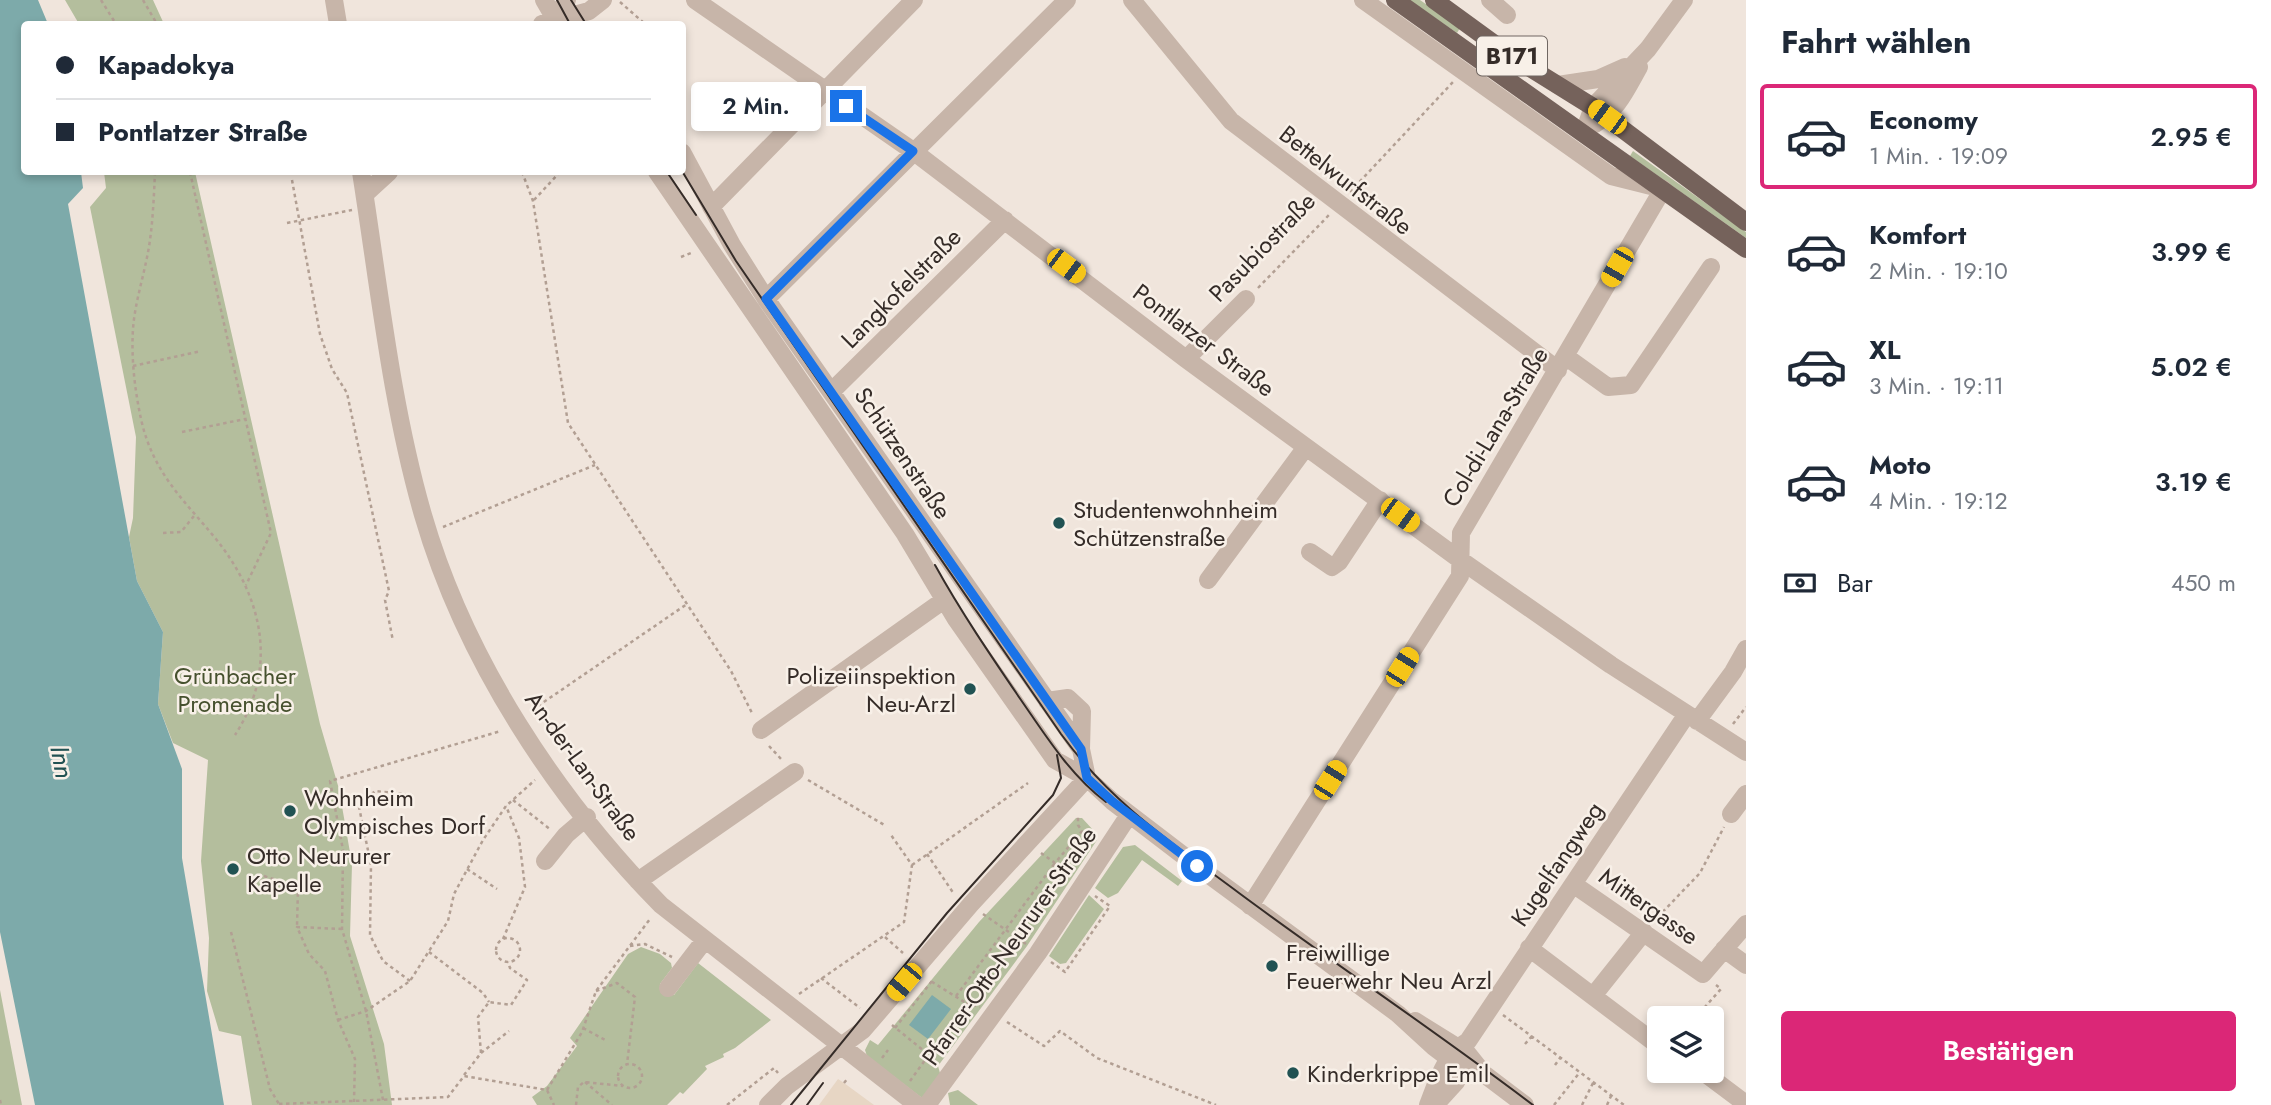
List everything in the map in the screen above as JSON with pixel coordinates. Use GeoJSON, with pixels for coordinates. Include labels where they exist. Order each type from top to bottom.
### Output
{"type":"FeatureCollection","features":[{"type":"Feature","properties":{"kind":"main road","name":"B171"},"geometry":{"type":"LineString","coordinates":[[1395,0],[1746,249]]}},
{"type":"Feature","properties":{"kind":"main road","name":"B171"},"geometry":{"type":"LineString","coordinates":[[1446,3],[1558,85],[1600,112],[1746,222]]}},
{"type":"Feature","properties":{"kind":"street"},"geometry":{"type":"LineString","coordinates":[[334,0],[338,21]]}},
{"type":"Feature","properties":{"kind":"street"},"geometry":{"type":"LineString","coordinates":[[544,0],[551,21]]}},
{"type":"Feature","properties":{"kind":"street"},"geometry":{"type":"LineString","coordinates":[[553,21],[567,0]]}},
{"type":"Feature","properties":{"kind":"street","name":"Pontlatzer Straße"},"geometry":{"type":"LineString","coordinates":[[695,0],[913,151],[1186,359],[1459,558],[1611,665],[1692,718],[1737,741]]}},
{"type":"Feature","properties":{"kind":"street"},"geometry":{"type":"LineString","coordinates":[[711,207],[914,0]]}},
{"type":"Feature","properties":{"kind":"street"},"geometry":{"type":"LineString","coordinates":[[766,299],[1067,0]]}},
{"type":"Feature","properties":{"kind":"street","name":"Bettelwurfstraße"},"geometry":{"type":"LineString","coordinates":[[1132,0],[1231,121],[1338,205],[1561,363],[1608,387],[1631,385],[1711,267]]}},
{"type":"Feature","properties":{"kind":"street"},"geometry":{"type":"LineString","coordinates":[[1363,0],[1611,177],[1663,189]]}},
{"type":"Feature","properties":{"kind":"street"},"geometry":{"type":"LineString","coordinates":[[1600,112],[1620,100],[1648,49],[1684,0]]}},
{"type":"Feature","properties":{"kind":"street"},"geometry":{"type":"LineString","coordinates":[[558,21],[592,9]]}},
{"type":"Feature","properties":{"kind":"street"},"geometry":{"type":"LineString","coordinates":[[1584,132],[1634,63],[1648,49]]}},
{"type":"Feature","properties":{"kind":"street"},"geometry":{"type":"LineString","coordinates":[[1558,85],[1598,79],[1634,63]]}},
{"type":"Feature","properties":{"kind":"street","name":"Schützenstraße"},"geometry":{"type":"LineString","coordinates":[[686,160],[766,299],[1081,749],[1087,778]]}},
{"type":"Feature","properties":{"kind":"street","name":"An-der-Lan-Straße"},"geometry":{"type":"LineString","coordinates":[[362,175],[401,422],[429,533],[457,608],[490,676],[549,769],[638,881],[704,941],[917,1105]]}},
{"type":"Feature","properties":{"kind":"street"},"geometry":{"type":"LineString","coordinates":[[365,194],[386,175]]}},
{"type":"Feature","properties":{"kind":"street","name":"Schützenstraße"},"geometry":{"type":"LineString","coordinates":[[659,175],[905,534],[944,600],[1055,761],[1087,778],[1129,815],[1250,906],[1398,1014],[1461,1054]]}},
{"type":"Feature","properties":{"kind":"street","name":"Col-di-Lana-Straße"},"geometry":{"type":"LineString","coordinates":[[1250,906],[1460,576],[1461,533],[1663,189]]}},
{"type":"Feature","properties":{"kind":"street","name":"Langkofelstraße"},"geometry":{"type":"LineString","coordinates":[[831,392],[1005,220]]}},
{"type":"Feature","properties":{"kind":"street","name":"Pasubiostraße"},"geometry":{"type":"LineString","coordinates":[[1186,359],[1246,299]]}},
{"type":"Feature","properties":{"kind":"street"},"geometry":{"type":"LineString","coordinates":[[1208,580],[1306,447]]}},
{"type":"Feature","properties":{"kind":"street"},"geometry":{"type":"LineString","coordinates":[[1310,552],[1332,567],[1339,562],[1380,500]]}},
{"type":"Feature","properties":{"kind":"street"},"geometry":{"type":"LineString","coordinates":[[761,730],[944,600]]}},
{"type":"Feature","properties":{"kind":"street","name":"Kugelfangweg"},"geometry":{"type":"LineString","coordinates":[[1428,1105],[1573,884],[1692,718],[1746,649]]}},
{"type":"Feature","properties":{"kind":"street"},"geometry":{"type":"LineString","coordinates":[[638,881],[795,772]]}},
{"type":"Feature","properties":{"kind":"street"},"geometry":{"type":"LineString","coordinates":[[768,1105],[787,1086],[863,1030],[971,904],[1087,778]]}},
{"type":"Feature","properties":{"kind":"street"},"geometry":{"type":"LineString","coordinates":[[1731,814],[1746,794]]}},
{"type":"Feature","properties":{"kind":"street","name":"Pfarrer-Otto-Neururer-Straße"},"geometry":{"type":"LineString","coordinates":[[927,1105],[1038,953],[1129,815]]}},
{"type":"Feature","properties":{"kind":"street"},"geometry":{"type":"LineString","coordinates":[[545,861],[566,835],[587,817]]}},
{"type":"Feature","properties":{"kind":"street","name":"Mittergasse"},"geometry":{"type":"LineString","coordinates":[[1573,884],[1703,974],[1746,924]]}},
{"type":"Feature","properties":{"kind":"street"},"geometry":{"type":"LineString","coordinates":[[1593,996],[1644,932]]}},
{"type":"Feature","properties":{"kind":"street"},"geometry":{"type":"LineString","coordinates":[[668,988],[704,941]]}},
{"type":"Feature","properties":{"kind":"street"},"geometry":{"type":"LineString","coordinates":[[1530,948],[1647,1037]]}},
{"type":"Feature","properties":{"kind":"street","name":"Mittergasse"},"geometry":{"type":"LineString","coordinates":[[1724,949],[1746,965]]}},
{"type":"Feature","properties":{"kind":"street"},"geometry":{"type":"LineString","coordinates":[[1461,1054],[1525,1105]]}},
{"type":"Feature","properties":{"kind":"street","name":"Kugelfangweg"},"geometry":{"type":"LineString","coordinates":[[1435,1105],[1456,1082],[1461,1054]]}},
{"type":"Feature","properties":{"kind":"street"},"geometry":{"type":"LineString","coordinates":[[1718,1083],[1746,1104]]}},
{"type":"Feature","properties":{"kind":"path"},"geometry":{"type":"LineString","coordinates":[[101,0],[114,21]]}},
{"type":"Feature","properties":{"kind":"path"},"geometry":{"type":"LineString","coordinates":[[144,0],[155,21]]}},
{"type":"Feature","properties":{"kind":"path"},"geometry":{"type":"LineString","coordinates":[[617,0],[642,21]]}},
{"type":"Feature","properties":{"kind":"path","name":"Pasubiostraße"},"geometry":{"type":"LineString","coordinates":[[1246,299],[1458,77]]}},
{"type":"Feature","properties":{"kind":"path"},"geometry":{"type":"LineString","coordinates":[[155,175],[150,240],[133,328],[133,366],[141,420],[154,457],[171,489],[216,539],[246,585],[255,609],[262,654],[258,688],[235,735]]}},
{"type":"Feature","properties":{"kind":"path"},"geometry":{"type":"LineString","coordinates":[[191,175],[271,533],[246,585]]}},
{"type":"Feature","properties":{"kind":"path"},"geometry":{"type":"LineString","coordinates":[[523,175],[533,201],[568,423],[732,671],[772,752],[795,772],[886,826]]}},
{"type":"Feature","properties":{"kind":"path"},"geometry":{"type":"LineString","coordinates":[[533,201],[557,175]]}},
{"type":"Feature","properties":{"kind":"path"},"geometry":{"type":"LineString","coordinates":[[292,180],[320,334],[332,369],[346,393],[389,591],[385,600],[393,640]]}},
{"type":"Feature","properties":{"kind":"path"},"geometry":{"type":"LineString","coordinates":[[287,223],[352,210]]}},
{"type":"Feature","properties":{"kind":"path"},"geometry":{"type":"LineString","coordinates":[[681,257],[698,250]]}},
{"type":"Feature","properties":{"kind":"path"},"geometry":{"type":"LineString","coordinates":[[133,366],[201,351]]}},
{"type":"Feature","properties":{"kind":"path"},"geometry":{"type":"LineString","coordinates":[[182,432],[245,419]]}},
{"type":"Feature","properties":{"kind":"path"},"geometry":{"type":"LineString","coordinates":[[429,533],[595,465]]}},
{"type":"Feature","properties":{"kind":"path"},"geometry":{"type":"LineString","coordinates":[[163,533],[181,532],[194,516]]}},
{"type":"Feature","properties":{"kind":"path"},"geometry":{"type":"LineString","coordinates":[[538,706],[687,604]]}},
{"type":"Feature","properties":{"kind":"path"},"geometry":{"type":"LineString","coordinates":[[1737,741],[1746,707]]}},
{"type":"Feature","properties":{"kind":"path"},"geometry":{"type":"LineString","coordinates":[[383,1100],[366,1011],[342,929],[343,849],[330,781],[501,731]]}},
{"type":"Feature","properties":{"kind":"path"},"geometry":{"type":"LineString","coordinates":[[338,1020],[366,1011],[410,981],[449,921],[454,894],[506,806],[535,780]]}},
{"type":"Feature","properties":{"kind":"path"},"geometry":{"type":"LineString","coordinates":[[912,865],[1028,783]]}},
{"type":"Feature","properties":{"kind":"path"},"geometry":{"type":"LineString","coordinates":[[410,981],[383,961],[370,936],[371,865],[359,807],[375,791],[413,794]]}},
{"type":"Feature","properties":{"kind":"path"},"geometry":{"type":"LineString","coordinates":[[513,800],[557,834],[566,835]]}},
{"type":"Feature","properties":{"kind":"path"},"geometry":{"type":"LineString","coordinates":[[429,952],[483,993],[489,1002],[510,1005],[527,981],[497,954],[498,944],[503,939],[524,887],[519,838],[506,806]]}},
{"type":"Feature","properties":{"kind":"path"},"geometry":{"type":"LineString","coordinates":[[1644,932],[1700,873],[1731,814]]}},
{"type":"Feature","properties":{"kind":"path"},"geometry":{"type":"LineString","coordinates":[[956,996],[1082,831],[1078,825],[1078,815]]}},
{"type":"Feature","properties":{"kind":"path"},"geometry":{"type":"LineString","coordinates":[[796,996],[904,922],[912,865],[891,835]]}},
{"type":"Feature","properties":{"kind":"path"},"geometry":{"type":"LineString","coordinates":[[1039,852],[1072,879]]}},
{"type":"Feature","properties":{"kind":"path"},"geometry":{"type":"LineString","coordinates":[[928,854],[954,894]]}},
{"type":"Feature","properties":{"kind":"path"},"geometry":{"type":"LineString","coordinates":[[467,869],[497,889]]}},
{"type":"Feature","properties":{"kind":"path"},"geometry":{"type":"LineString","coordinates":[[264,876],[298,887],[297,927],[309,954],[325,971],[338,1020],[355,1059],[354,1102]]}},
{"type":"Feature","properties":{"kind":"path"},"geometry":{"type":"LineString","coordinates":[[1045,958],[1065,972],[1097,926],[1110,906],[1089,892]]}},
{"type":"Feature","properties":{"kind":"path"},"geometry":{"type":"LineString","coordinates":[[983,914],[1027,946]]}},
{"type":"Feature","properties":{"kind":"path"},"geometry":{"type":"LineString","coordinates":[[547,1090],[583,1028],[596,990],[650,919]]}},
{"type":"Feature","properties":{"kind":"path"},"geometry":{"type":"LineString","coordinates":[[297,927],[342,929]]}},
{"type":"Feature","properties":{"kind":"path"},"geometry":{"type":"LineString","coordinates":[[231,932],[267,1077],[279,1105],[448,1097],[481,1053],[509,1031]]}},
{"type":"Feature","properties":{"kind":"path"},"geometry":{"type":"LineString","coordinates":[[884,936],[903,953]]}},
{"type":"Feature","properties":{"kind":"path"},"geometry":{"type":"LineString","coordinates":[[503,939],[511,937],[520,945],[519,957],[508,962]]}},
{"type":"Feature","properties":{"kind":"path"},"geometry":{"type":"LineString","coordinates":[[629,946],[645,944],[673,957],[683,966]]}},
{"type":"Feature","properties":{"kind":"path"},"geometry":{"type":"LineString","coordinates":[[1703,974],[1721,989],[1706,1006]]}},
{"type":"Feature","properties":{"kind":"path"},"geometry":{"type":"LineString","coordinates":[[821,978],[860,1008]]}},
{"type":"Feature","properties":{"kind":"path"},"geometry":{"type":"LineString","coordinates":[[929,1055],[893,1027],[930,980],[967,1003],[982,1008]]}},
{"type":"Feature","properties":{"kind":"path"},"geometry":{"type":"LineString","coordinates":[[596,990],[617,983],[635,997],[628,1064],[618,1072],[618,1080],[623,1086]]}},
{"type":"Feature","properties":{"kind":"path"},"geometry":{"type":"LineString","coordinates":[[481,1053],[478,1017],[489,1002]]}},
{"type":"Feature","properties":{"kind":"path"},"geometry":{"type":"LineString","coordinates":[[906,1086],[967,1003]]}},
{"type":"Feature","properties":{"kind":"path"},"geometry":{"type":"LineString","coordinates":[[1491,1007],[1624,1105]]}},
{"type":"Feature","properties":{"kind":"path"},"geometry":{"type":"LineString","coordinates":[[1002,1018],[1044,1046],[1060,1031],[1097,1058],[1216,1105]]}},
{"type":"Feature","properties":{"kind":"path"},"geometry":{"type":"LineString","coordinates":[[583,1028],[607,1041]]}},
{"type":"Feature","properties":{"kind":"path"},"geometry":{"type":"LineString","coordinates":[[1525,1044],[1532,1037]]}},
{"type":"Feature","properties":{"kind":"path"},"geometry":{"type":"LineString","coordinates":[[1555,1066],[1560,1058]]}},
{"type":"Feature","properties":{"kind":"path"},"geometry":{"type":"LineString","coordinates":[[576,1105],[578,1087],[584,1082],[634,1087],[641,1078],[638,1068],[628,1064]]}},
{"type":"Feature","properties":{"kind":"path"},"geometry":{"type":"LineString","coordinates":[[727,1105],[774,1068],[787,1086]]}},
{"type":"Feature","properties":{"kind":"path"},"geometry":{"type":"LineString","coordinates":[[1554,1105],[1580,1072]]}},
{"type":"Feature","properties":{"kind":"path"},"geometry":{"type":"LineString","coordinates":[[464,1076],[547,1090]]}},
{"type":"Feature","properties":{"kind":"path"},"geometry":{"type":"LineString","coordinates":[[844,1083],[848,1078]]}},
{"type":"Feature","properties":{"kind":"path"},"geometry":{"type":"LineString","coordinates":[[584,1082],[612,1105]]}},
{"type":"Feature","properties":{"kind":"path"},"geometry":{"type":"LineString","coordinates":[[1582,1105],[1594,1083]]}},
{"type":"Feature","properties":{"kind":"path"},"geometry":{"type":"LineString","coordinates":[[547,1090],[554,1105]]}},
{"type":"Feature","properties":{"kind":"path"},"geometry":{"type":"LineString","coordinates":[[1607,1105],[1611,1096]]}},
{"type":"Feature","properties":{"kind":"green space"},"geometry":{"type":"Polygon","coordinates":[[[65,0],[153,0],[163,21],[77,21],[65,0]]]}},
{"type":"Feature","properties":{"kind":"green space"},"geometry":{"type":"Polygon","coordinates":[[[1409,0],[1420,0],[1460,28],[1457,33],[1409,0]]]}},
{"type":"Feature","properties":{"kind":"green space"},"geometry":{"type":"Polygon","coordinates":[[[1633,151],[1746,232],[1746,238],[1630,156],[1633,151]]]}},
{"type":"Feature","properties":{"kind":"green space","name":"Grünbacher Promenade"},"geometry":{"type":"Polygon","coordinates":[[[104,175],[196,175],[320,724],[339,789],[352,864],[350,936],[384,1044],[392,1105],[252,1105],[241,1036],[219,1031],[207,991],[209,938],[201,861],[208,760],[173,743],[158,704],[163,632],[137,581],[129,537],[133,518],[136,437],[90,207],[106,188],[104,175]]]}},
{"type":"Feature","properties":{"kind":"green space"},"geometry":{"type":"Polygon","coordinates":[[[1076,818],[1082,818],[1095,832],[1097,840],[1027,946],[938,1066],[940,1073],[945,1073],[922,1098],[867,1056],[865,1050],[870,1040],[878,1045],[979,922],[1076,818]]]}},
{"type":"Feature","properties":{"kind":"green space"},"geometry":{"type":"Polygon","coordinates":[[[1135,845],[1182,881],[1178,886],[1142,860],[1118,893],[1108,898],[1095,888],[1123,847],[1135,845]]]}},
{"type":"Feature","properties":{"kind":"green space"},"geometry":{"type":"Polygon","coordinates":[[[1089,895],[1104,909],[1066,963],[1060,964],[1049,956],[1089,895]]]}},
{"type":"Feature","properties":{"kind":"green space"},"geometry":{"type":"Polygon","coordinates":[[[641,947],[660,954],[671,963],[672,968],[660,984],[674,995],[698,963],[771,1020],[723,1054],[724,1057],[705,1066],[707,1069],[683,1094],[680,1092],[667,1105],[537,1105],[532,1097],[547,1086],[577,1046],[570,1038],[628,954],[641,947]]]}},
{"type":"Feature","properties":{"kind":"green space"},"geometry":{"type":"Polygon","coordinates":[[[0,990],[22,1105],[0,1105],[0,990]]]}},
{"type":"Feature","properties":{"kind":"green space"},"geometry":{"type":"Polygon","coordinates":[[[958,1090],[978,1105],[950,1105],[948,1093],[958,1090]]]}},
{"type":"Feature","properties":{"kind":"shaded area"},"geometry":{"type":"Polygon","coordinates":[[[838,1079],[844,1083],[874,1105],[819,1105],[838,1079]]]}},
{"type":"Feature","properties":{"kind":"water","name":"Inn"},"geometry":{"type":"Polygon","coordinates":[[[0,0],[38,0],[47,21],[21,21],[21,175],[81,175],[83,188],[68,204],[137,581],[163,632],[158,704],[182,769],[182,858],[224,1105],[35,1105],[0,932],[0,0]]]}},
{"type":"Feature","properties":{"kind":"water"},"geometry":{"type":"Polygon","coordinates":[[[932,995],[951,1009],[928,1039],[909,1025],[932,995]]]}},
{"type":"Feature","properties":{"kind":"tram line"},"geometry":{"type":"LineString","coordinates":[[557,0],[568,21]]}},
{"type":"Feature","properties":{"kind":"tram line"},"geometry":{"type":"LineString","coordinates":[[571,0],[584,21]]}},
{"type":"Feature","properties":{"kind":"tram line"},"geometry":{"type":"LineString","coordinates":[[669,175],[696,215]]}},
{"type":"Feature","properties":{"kind":"tram line"},"geometry":{"type":"LineString","coordinates":[[684,175],[736,261],[1061,734],[1100,781],[1144,821],[1190,857],[1533,1105]]}},
{"type":"Feature","properties":{"kind":"tram line"},"geometry":{"type":"LineString","coordinates":[[935,565],[976,634],[1049,741],[1081,780],[1106,802]]}},
{"type":"Feature","properties":{"kind":"tram line"},"geometry":{"type":"LineString","coordinates":[[791,1105],[947,913],[1053,795],[1061,778],[1057,755]]}},
{"type":"Feature","properties":{"kind":"tram line"},"geometry":{"type":"LineString","coordinates":[[807,1105],[823,1083]]}},
{"type":"Feature","properties":{"kind":"place","name":"Studentenwohnheim Schützenstraße"},"geometry":{"type":"Point","coordinates":[1059,523]}},
{"type":"Feature","properties":{"kind":"place","name":"Polizeiinspektion Neu-Arzl"},"geometry":{"type":"Point","coordinates":[970,689]}},
{"type":"Feature","properties":{"kind":"place","name":"Wohnheim Olympisches Dorf"},"geometry":{"type":"Point","coordinates":[290,811]}},
{"type":"Feature","properties":{"kind":"place","name":"Otto Neururer Kapelle"},"geometry":{"type":"Point","coordinates":[233,869]}},
{"type":"Feature","properties":{"kind":"place","name":"Freiwillige Feuerwehr Neu Arzl"},"geometry":{"type":"Point","coordinates":[1272,966]}},
{"type":"Feature","properties":{"kind":"place","name":"Kinderkrippe Emil"},"geometry":{"type":"Point","coordinates":[1293,1073]}},
{"type":"Feature","properties":{"kind":"route"},"geometry":{"type":"LineString","coordinates":[[846,106],[913,151],[766,299],[1081,749],[1087,778],[1112,801],[1197,866]]}}]}
